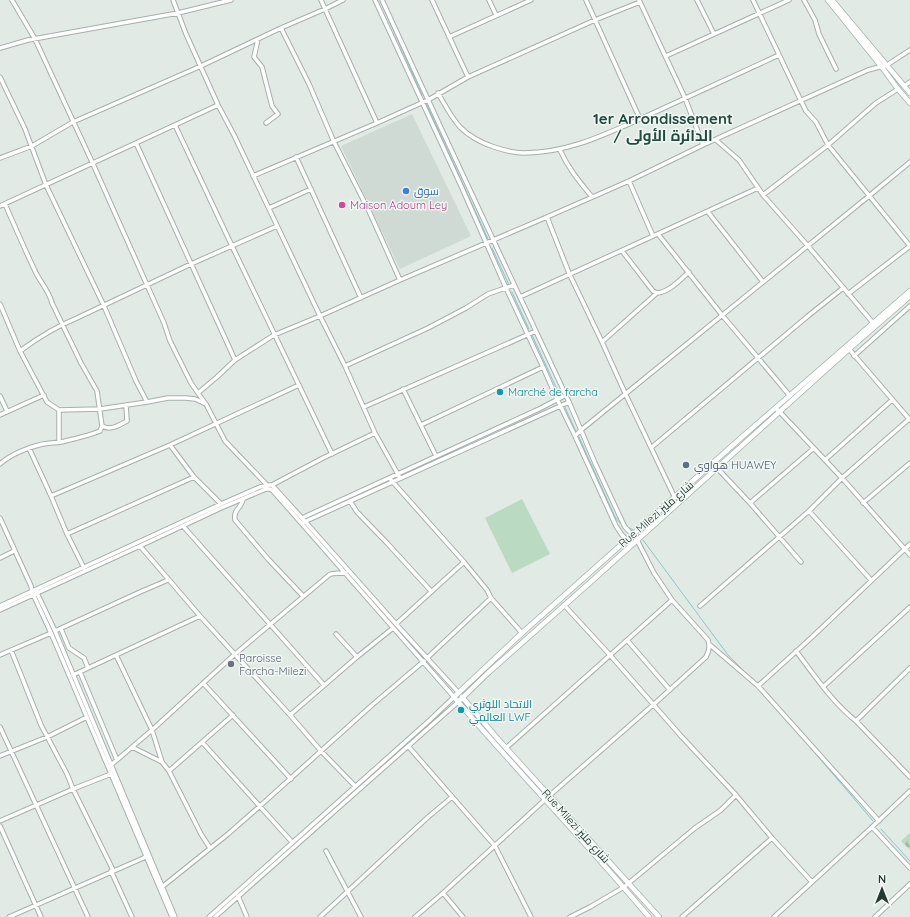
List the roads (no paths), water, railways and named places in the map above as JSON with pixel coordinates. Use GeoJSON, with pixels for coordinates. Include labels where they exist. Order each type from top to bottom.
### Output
{"type":"FeatureCollection","features":[{"type":"Feature","properties":{"kind":"street"},"geometry":{"type":"LineString","coordinates":[[12,0],[35,39],[164,323],[173,347],[191,383],[206,404],[224,441],[267,485]]}},
{"type":"Feature","properties":{"kind":"street"},"geometry":{"type":"LineString","coordinates":[[173,0],[218,105],[234,135],[345,366],[375,433],[400,478]]}},
{"type":"Feature","properties":{"kind":"street"},"geometry":{"type":"LineString","coordinates":[[0,48],[35,39],[178,14],[232,0]]}},
{"type":"Feature","properties":{"kind":"street"},"geometry":{"type":"LineString","coordinates":[[321,0],[377,123]]}},
{"type":"Feature","properties":{"kind":"street"},"geometry":{"type":"LineString","coordinates":[[0,158],[32,146],[73,122],[201,66],[344,0]]}},
{"type":"Feature","properties":{"kind":"street"},"geometry":{"type":"LineString","coordinates":[[375,0],[616,526],[632,544]]}},
{"type":"Feature","properties":{"kind":"street"},"geometry":{"type":"LineString","coordinates":[[382,0],[566,395],[625,527],[637,540],[654,573],[672,600],[708,640],[709,644],[709,650],[706,657],[415,917]]}},
{"type":"Feature","properties":{"kind":"street"},"geometry":{"type":"LineString","coordinates":[[432,0],[468,77]]}},
{"type":"Feature","properties":{"kind":"street"},"geometry":{"type":"LineString","coordinates":[[489,0],[496,15]]}},
{"type":"Feature","properties":{"kind":"street"},"geometry":{"type":"LineString","coordinates":[[449,37],[531,0]]}},
{"type":"Feature","properties":{"kind":"street"},"geometry":{"type":"LineString","coordinates":[[586,0],[640,119]]}},
{"type":"Feature","properties":{"kind":"street"},"geometry":{"type":"LineString","coordinates":[[697,0],[714,34]]}},
{"type":"Feature","properties":{"kind":"street"},"geometry":{"type":"LineString","coordinates":[[753,0],[806,111],[816,122],[828,145],[910,246],[848,294]]}},
{"type":"Feature","properties":{"kind":"street"},"geometry":{"type":"LineString","coordinates":[[666,56],[789,0]]}},
{"type":"Feature","properties":{"kind":"street"},"geometry":{"type":"LineString","coordinates":[[804,0],[815,20],[819,34],[836,69]]}},
{"type":"Feature","properties":{"kind":"street"},"geometry":{"type":"LineString","coordinates":[[828,0],[910,103]]}},
{"type":"Feature","properties":{"kind":"street"},"geometry":{"type":"LineString","coordinates":[[832,0],[910,93]]}},
{"type":"Feature","properties":{"kind":"street"},"geometry":{"type":"LineString","coordinates":[[253,176],[422,103],[468,77],[640,1],[685,98],[703,146]]}},
{"type":"Feature","properties":{"kind":"street"},"geometry":{"type":"LineString","coordinates":[[281,28],[309,84],[334,142],[369,211],[400,280]]}},
{"type":"Feature","properties":{"kind":"street"},"geometry":{"type":"LineString","coordinates":[[258,39],[254,57],[262,67],[272,106],[278,114],[266,124]]}},
{"type":"Feature","properties":{"kind":"street"},"geometry":{"type":"LineString","coordinates":[[198,393],[235,360],[274,335],[629,181],[868,70],[887,65],[910,50]]}},
{"type":"Feature","properties":{"kind":"street"},"geometry":{"type":"LineString","coordinates":[[438,93],[449,113],[460,127],[484,143],[506,151],[523,153],[560,150],[581,144],[640,119],[779,55]]}},
{"type":"Feature","properties":{"kind":"street"},"geometry":{"type":"LineString","coordinates":[[0,77],[25,129],[46,185],[104,306],[136,381],[147,402]]}},
{"type":"Feature","properties":{"kind":"street"},"geometry":{"type":"LineString","coordinates":[[904,86],[910,82]]}},
{"type":"Feature","properties":{"kind":"street"},"geometry":{"type":"LineString","coordinates":[[763,195],[828,145],[876,103],[898,89]]}},
{"type":"Feature","properties":{"kind":"street"},"geometry":{"type":"LineString","coordinates":[[0,206],[218,105]]}},
{"type":"Feature","properties":{"kind":"street"},"geometry":{"type":"LineString","coordinates":[[175,125],[332,454]]}},
{"type":"Feature","properties":{"kind":"street"},"geometry":{"type":"LineString","coordinates":[[716,140],[739,160],[763,195],[874,325]]}},
{"type":"Feature","properties":{"kind":"street"},"geometry":{"type":"LineString","coordinates":[[136,143],[235,360]]}},
{"type":"Feature","properties":{"kind":"street"},"geometry":{"type":"LineString","coordinates":[[560,150],[566,163],[576,178],[592,197]]}},
{"type":"Feature","properties":{"kind":"street"},"geometry":{"type":"LineString","coordinates":[[296,157],[361,298]]}},
{"type":"Feature","properties":{"kind":"street"},"geometry":{"type":"LineString","coordinates":[[575,436],[625,393],[910,162]]}},
{"type":"Feature","properties":{"kind":"street"},"geometry":{"type":"LineString","coordinates":[[629,181],[653,236]]}},
{"type":"Feature","properties":{"kind":"street"},"geometry":{"type":"LineString","coordinates":[[520,296],[758,188]]}},
{"type":"Feature","properties":{"kind":"street"},"geometry":{"type":"LineString","coordinates":[[269,208],[311,189]]}},
{"type":"Feature","properties":{"kind":"street"},"geometry":{"type":"LineString","coordinates":[[0,464],[15,454],[29,448],[90,435],[100,431],[102,426],[97,391],[81,363],[50,295],[37,276],[6,204]]}},
{"type":"Feature","properties":{"kind":"street"},"geometry":{"type":"LineString","coordinates":[[708,212],[763,282]]}},
{"type":"Feature","properties":{"kind":"street"},"geometry":{"type":"LineString","coordinates":[[547,217],[569,273],[675,498]]}},
{"type":"Feature","properties":{"kind":"street"},"geometry":{"type":"LineString","coordinates":[[20,351],[37,338],[62,324],[277,226]]}},
{"type":"Feature","properties":{"kind":"street"},"geometry":{"type":"LineString","coordinates":[[658,234],[722,315],[790,396]]}},
{"type":"Feature","properties":{"kind":"street"},"geometry":{"type":"LineString","coordinates":[[622,251],[653,291],[657,294]]}},
{"type":"Feature","properties":{"kind":"street"},"geometry":{"type":"LineString","coordinates":[[602,342],[657,294],[662,293],[689,272]]}},
{"type":"Feature","properties":{"kind":"street"},"geometry":{"type":"LineString","coordinates":[[345,366],[428,328],[466,308],[488,294],[514,285]]}},
{"type":"Feature","properties":{"kind":"street"},"geometry":{"type":"LineString","coordinates":[[652,447],[843,288]]}},
{"type":"Feature","properties":{"kind":"street","name":"Rue Milezi شارع مليز"},"geometry":{"type":"LineString","coordinates":[[458,702],[488,672],[717,468],[778,410],[790,396],[849,349],[910,291]]}},
{"type":"Feature","properties":{"kind":"street","name":"Rue Milezi شارع مليز"},"geometry":{"type":"LineString","coordinates":[[659,917],[545,801],[454,697],[522,633],[627,539],[778,410],[874,325],[910,296]]}},
{"type":"Feature","properties":{"kind":"street"},"geometry":{"type":"LineString","coordinates":[[0,304],[20,351],[47,402],[59,410],[100,409],[168,398],[186,398],[206,404]]}},
{"type":"Feature","properties":{"kind":"street"},"geometry":{"type":"LineString","coordinates":[[854,356],[910,306]]}},
{"type":"Feature","properties":{"kind":"street"},"geometry":{"type":"LineString","coordinates":[[364,407],[536,331]]}},
{"type":"Feature","properties":{"kind":"street"},"geometry":{"type":"LineString","coordinates":[[700,606],[809,511],[842,478],[910,420],[849,349]]}},
{"type":"Feature","properties":{"kind":"street"},"geometry":{"type":"LineString","coordinates":[[421,425],[544,367]]}},
{"type":"Feature","properties":{"kind":"street"},"geometry":{"type":"LineString","coordinates":[[51,496],[170,445],[299,385]]}},
{"type":"Feature","properties":{"kind":"street"},"geometry":{"type":"LineString","coordinates":[[403,389],[421,425],[428,443],[436,456]]}},
{"type":"Feature","properties":{"kind":"street"},"geometry":{"type":"LineString","coordinates":[[0,414],[44,395]]}},
{"type":"Feature","properties":{"kind":"street"},"geometry":{"type":"LineString","coordinates":[[302,520],[390,477],[539,409],[566,395]]}},
{"type":"Feature","properties":{"kind":"street"},"geometry":{"type":"LineString","coordinates":[[0,396],[7,411]]}},
{"type":"Feature","properties":{"kind":"street"},"geometry":{"type":"LineString","coordinates":[[825,460],[892,400]]}},
{"type":"Feature","properties":{"kind":"street"},"geometry":{"type":"LineString","coordinates":[[302,520],[350,501],[569,402]]}},
{"type":"Feature","properties":{"kind":"street"},"geometry":{"type":"LineString","coordinates":[[102,426],[112,428],[127,421],[126,405]]}},
{"type":"Feature","properties":{"kind":"street"},"geometry":{"type":"LineString","coordinates":[[59,410],[60,442]]}},
{"type":"Feature","properties":{"kind":"street"},"geometry":{"type":"LineString","coordinates":[[778,410],[842,478],[910,555]]}},
{"type":"Feature","properties":{"kind":"street"},"geometry":{"type":"LineString","coordinates":[[0,610],[84,568],[221,504],[260,487],[272,485],[375,433]]}},
{"type":"Feature","properties":{"kind":"street"},"geometry":{"type":"LineString","coordinates":[[170,445],[194,477],[221,504]]}},
{"type":"Feature","properties":{"kind":"street"},"geometry":{"type":"LineString","coordinates":[[29,448],[67,534],[84,568]]}},
{"type":"Feature","properties":{"kind":"street"},"geometry":{"type":"LineString","coordinates":[[750,502],[814,448]]}},
{"type":"Feature","properties":{"kind":"street"},"geometry":{"type":"LineString","coordinates":[[863,503],[910,463]]}},
{"type":"Feature","properties":{"kind":"street"},"geometry":{"type":"LineString","coordinates":[[717,468],[750,502],[801,562]]}},
{"type":"Feature","properties":{"kind":"street"},"geometry":{"type":"LineString","coordinates":[[67,534],[194,477]]}},
{"type":"Feature","properties":{"kind":"street"},"geometry":{"type":"LineString","coordinates":[[390,477],[392,482],[464,562],[522,633]]}},
{"type":"Feature","properties":{"kind":"street"},"geometry":{"type":"LineString","coordinates":[[208,917],[454,697],[424,661],[393,628],[272,485]]}},
{"type":"Feature","properties":{"kind":"street"},"geometry":{"type":"LineString","coordinates":[[0,606],[140,546],[221,508],[266,489],[270,489],[302,520],[458,693]]}},
{"type":"Feature","properties":{"kind":"street"},"geometry":{"type":"LineString","coordinates":[[243,499],[243,502],[234,516],[235,520],[268,559],[303,596]]}},
{"type":"Feature","properties":{"kind":"street"},"geometry":{"type":"LineString","coordinates":[[350,501],[357,512],[431,592]]}},
{"type":"Feature","properties":{"kind":"street"},"geometry":{"type":"LineString","coordinates":[[809,511],[871,580]]}},
{"type":"Feature","properties":{"kind":"street"},"geometry":{"type":"LineString","coordinates":[[0,518],[14,551],[73,675],[172,917]]}},
{"type":"Feature","properties":{"kind":"street"},"geometry":{"type":"LineString","coordinates":[[183,526],[324,685]]}},
{"type":"Feature","properties":{"kind":"street"},"geometry":{"type":"LineString","coordinates":[[758,686],[910,544]]}},
{"type":"Feature","properties":{"kind":"street"},"geometry":{"type":"LineString","coordinates":[[140,546],[200,616],[321,750],[356,786]]}},
{"type":"Feature","properties":{"kind":"street"},"geometry":{"type":"LineString","coordinates":[[0,558],[14,551]]}},
{"type":"Feature","properties":{"kind":"street"},"geometry":{"type":"LineString","coordinates":[[396,624],[464,562]]}},
{"type":"Feature","properties":{"kind":"street"},"geometry":{"type":"LineString","coordinates":[[111,765],[152,730],[235,654],[328,575],[332,573],[346,573]]}},
{"type":"Feature","properties":{"kind":"street"},"geometry":{"type":"LineString","coordinates":[[0,655],[168,580]]}},
{"type":"Feature","properties":{"kind":"street"},"geometry":{"type":"LineString","coordinates":[[427,658],[492,598]]}},
{"type":"Feature","properties":{"kind":"street"},"geometry":{"type":"LineString","coordinates":[[506,748],[672,600]]}},
{"type":"Feature","properties":{"kind":"street"},"geometry":{"type":"LineString","coordinates":[[564,605],[736,795],[812,882]]}},
{"type":"Feature","properties":{"kind":"street"},"geometry":{"type":"LineString","coordinates":[[824,687],[910,607]]}},
{"type":"Feature","properties":{"kind":"street"},"geometry":{"type":"LineString","coordinates":[[73,675],[200,616]]}},
{"type":"Feature","properties":{"kind":"street"},"geometry":{"type":"LineString","coordinates":[[290,715],[357,656],[393,628]]}},
{"type":"Feature","properties":{"kind":"street"},"geometry":{"type":"LineString","coordinates":[[60,629],[69,648],[84,658],[88,668]]}},
{"type":"Feature","properties":{"kind":"street"},"geometry":{"type":"LineString","coordinates":[[53,632],[111,774],[175,917]]}},
{"type":"Feature","properties":{"kind":"street"},"geometry":{"type":"LineString","coordinates":[[336,634],[357,656]]}},
{"type":"Feature","properties":{"kind":"street"},"geometry":{"type":"LineString","coordinates":[[627,640],[670,690]]}},
{"type":"Feature","properties":{"kind":"street"},"geometry":{"type":"LineString","coordinates":[[709,644],[758,686],[879,820]]}},
{"type":"Feature","properties":{"kind":"street"},"geometry":{"type":"LineString","coordinates":[[10,650],[33,708],[67,774],[132,917]]}},
{"type":"Feature","properties":{"kind":"street"},"geometry":{"type":"LineString","coordinates":[[796,651],[834,700],[910,777]]}},
{"type":"Feature","properties":{"kind":"street"},"geometry":{"type":"LineString","coordinates":[[116,655],[152,730],[162,762],[169,771],[201,834],[210,848]]}},
{"type":"Feature","properties":{"kind":"street"},"geometry":{"type":"LineString","coordinates":[[162,887],[228,834],[321,750],[424,661]]}},
{"type":"Feature","properties":{"kind":"street"},"geometry":{"type":"LineString","coordinates":[[856,721],[910,668]]}},
{"type":"Feature","properties":{"kind":"street"},"geometry":{"type":"LineString","coordinates":[[80,672],[117,760]]}},
{"type":"Feature","properties":{"kind":"street"},"geometry":{"type":"LineString","coordinates":[[203,683],[291,778]]}},
{"type":"Feature","properties":{"kind":"street","name":"Rue Milezi شارع مليز"},"geometry":{"type":"LineString","coordinates":[[458,693],[626,885],[649,917]]}},
{"type":"Feature","properties":{"kind":"street"},"geometry":{"type":"LineString","coordinates":[[215,917],[458,702]]}},
{"type":"Feature","properties":{"kind":"street"},"geometry":{"type":"LineString","coordinates":[[169,771],[233,715]]}},
{"type":"Feature","properties":{"kind":"street"},"geometry":{"type":"LineString","coordinates":[[0,756],[47,737],[87,717]]}},
{"type":"Feature","properties":{"kind":"street"},"geometry":{"type":"LineString","coordinates":[[0,728],[88,917]]}},
{"type":"Feature","properties":{"kind":"street"},"geometry":{"type":"LineString","coordinates":[[202,742],[292,842]]}},
{"type":"Feature","properties":{"kind":"street"},"geometry":{"type":"LineString","coordinates":[[408,746],[495,846],[531,917]]}},
{"type":"Feature","properties":{"kind":"street"},"geometry":{"type":"LineString","coordinates":[[132,747],[162,762]]}},
{"type":"Feature","properties":{"kind":"street"},"geometry":{"type":"LineString","coordinates":[[0,821],[111,774]]}},
{"type":"Feature","properties":{"kind":"street"},"geometry":{"type":"LineString","coordinates":[[774,917],[910,791]]}},
{"type":"Feature","properties":{"kind":"street"},"geometry":{"type":"LineString","coordinates":[[570,917],[590,907],[626,885],[695,828],[721,810],[736,795]]}},
{"type":"Feature","properties":{"kind":"street"},"geometry":{"type":"LineString","coordinates":[[320,917],[427,818],[452,797]]}},
{"type":"Feature","properties":{"kind":"street"},"geometry":{"type":"LineString","coordinates":[[0,826],[41,917]]}},
{"type":"Feature","properties":{"kind":"street"},"geometry":{"type":"LineString","coordinates":[[872,827],[910,868]]}},
{"type":"Feature","properties":{"kind":"street"},"geometry":{"type":"LineString","coordinates":[[682,917],[772,838]]}},
{"type":"Feature","properties":{"kind":"street"},"geometry":{"type":"LineString","coordinates":[[326,851],[360,917]]}},
{"type":"Feature","properties":{"kind":"street"},"geometry":{"type":"LineString","coordinates":[[9,917],[147,856]]}},
{"type":"Feature","properties":{"kind":"street"},"geometry":{"type":"LineString","coordinates":[[875,917],[910,884]]}},
{"type":"Feature","properties":{"kind":"street"},"geometry":{"type":"LineString","coordinates":[[443,893],[463,917]]}},
{"type":"Feature","properties":{"kind":"street"},"geometry":{"type":"LineString","coordinates":[[238,896],[247,917]]}},
{"type":"Feature","properties":{"kind":"waterway"},"geometry":{"type":"LineString","coordinates":[[380,0],[422,95]]}},
{"type":"Feature","properties":{"kind":"waterway"},"geometry":{"type":"LineString","coordinates":[[426,103],[488,239]]}},
{"type":"Feature","properties":{"kind":"waterway"},"geometry":{"type":"LineString","coordinates":[[492,248],[509,285]]}},
{"type":"Feature","properties":{"kind":"waterway"},"geometry":{"type":"LineString","coordinates":[[512,292],[529,329]]}},
{"type":"Feature","properties":{"kind":"waterway"},"geometry":{"type":"LineString","coordinates":[[532,335],[560,396]]}},
{"type":"Feature","properties":{"kind":"waterway"},"geometry":{"type":"LineString","coordinates":[[565,407],[576,432]]}},
{"type":"Feature","properties":{"kind":"waterway"},"geometry":{"type":"LineString","coordinates":[[579,437],[615,517],[622,525]]}},
{"type":"Feature","properties":{"kind":"waterway"},"geometry":{"type":"LineString","coordinates":[[627,527],[633,530]]}},
{"type":"Feature","properties":{"kind":"waterway"},"geometry":{"type":"LineString","coordinates":[[643,540],[728,655],[744,671]]}},
{"type":"Feature","properties":{"kind":"waterway"},"geometry":{"type":"LineString","coordinates":[[804,740],[873,821]]}},
{"type":"Feature","properties":{"kind":"waterway"},"geometry":{"type":"LineString","coordinates":[[881,829],[910,861]]}},
{"type":"Feature","properties":{"kind":"place","name":"سوق"},"geometry":{"type":"Point","coordinates":[406,191]}},
{"type":"Feature","properties":{"kind":"place","name":"Maison Adoum Ley"},"geometry":{"type":"Point","coordinates":[342,205]}},
{"type":"Feature","properties":{"kind":"place","name":"Marché de farcha"},"geometry":{"type":"Point","coordinates":[500,392]}},
{"type":"Feature","properties":{"kind":"place","name":"هواوي HUAWEY"},"geometry":{"type":"Point","coordinates":[686,465]}},
{"type":"Feature","properties":{"kind":"place","name":"Paroisse Farcha-Milezi"},"geometry":{"type":"Point","coordinates":[231,664]}},
{"type":"Feature","properties":{"kind":"place","name":"الاتحاد اللوثري العالمي LWF"},"geometry":{"type":"Point","coordinates":[461,710]}},
{"type":"Feature","properties":{"kind":"district","name":"1er Arrondissement / الدائرة الأولى"},"geometry":{"type":"Point","coordinates":[663,128]}}]}
